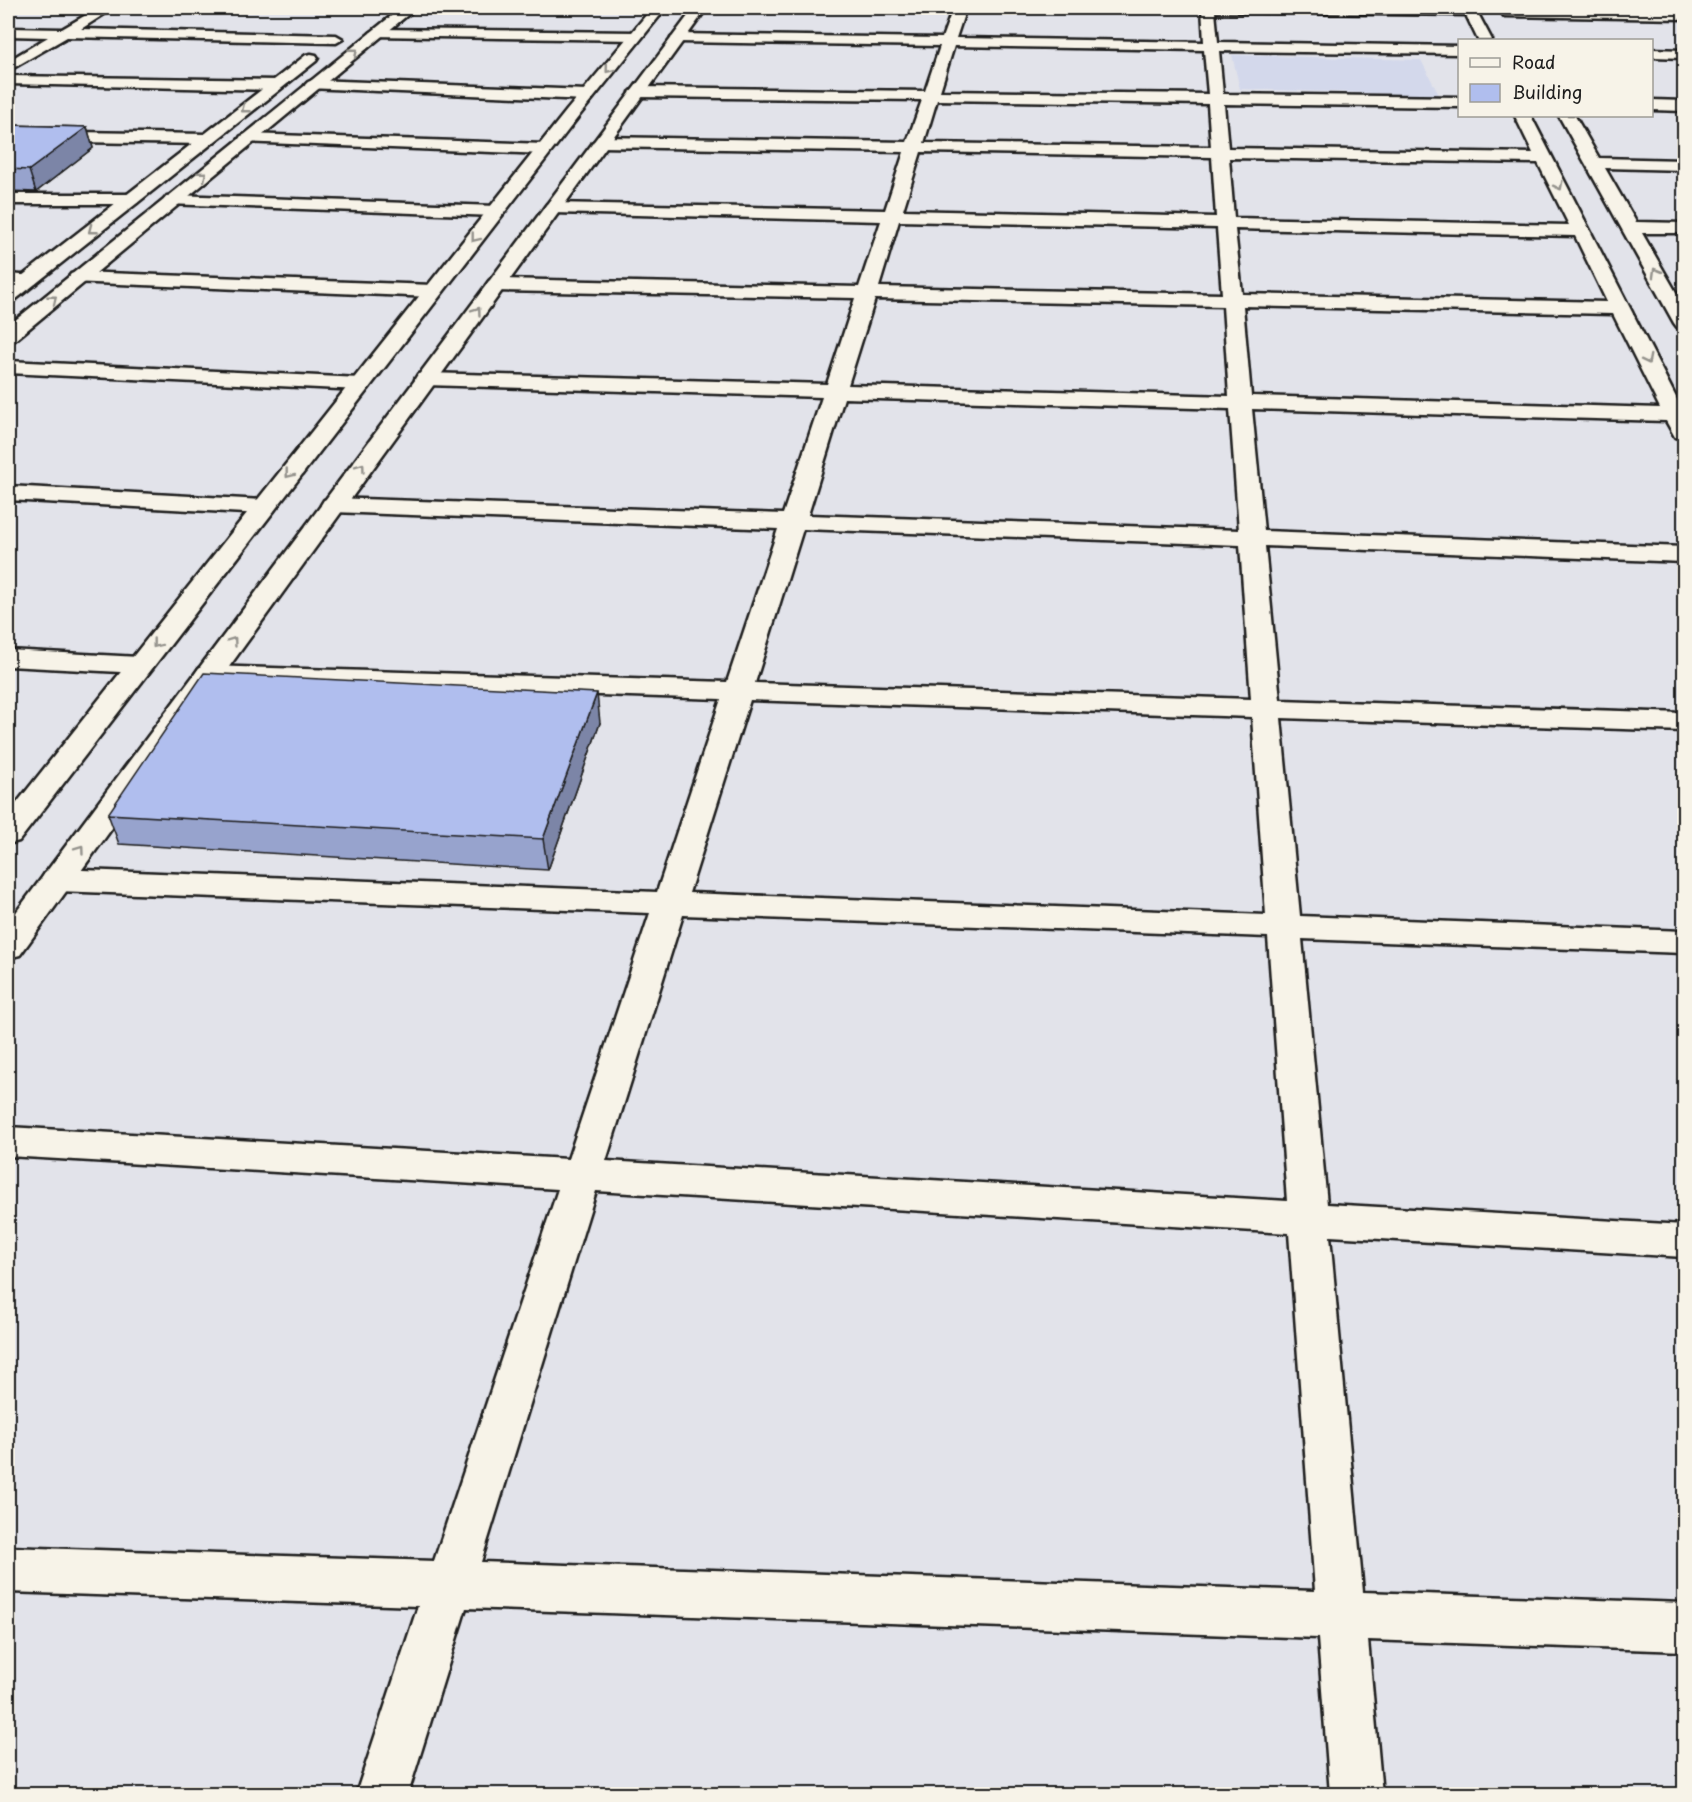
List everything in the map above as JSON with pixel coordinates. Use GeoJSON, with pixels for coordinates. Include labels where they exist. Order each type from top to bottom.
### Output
{"type":"FeatureCollection","features":[{"type":"Feature","properties":{"kind":"street"},"geometry":{"type":"LineString","coordinates":[[8,67],[107,8]]}},
{"type":"Feature","properties":{"kind":"street"},"geometry":{"type":"LineString","coordinates":[[8,336],[409,8]]}},
{"type":"Feature","properties":{"kind":"street"},"geometry":{"type":"LineString","coordinates":[[8,834],[544,149],[659,8]]}},
{"type":"Feature","properties":{"kind":"street"},"geometry":{"type":"LineString","coordinates":[[8,946],[700,8]]}},
{"type":"Feature","properties":{"kind":"street"},"geometry":{"type":"LineString","coordinates":[[382,1794],[959,8]]}},
{"type":"Feature","properties":{"kind":"street"},"geometry":{"type":"LineString","coordinates":[[1356,1794],[1208,8],[1469,9],[1484,39]]}},
{"type":"Feature","properties":{"kind":"street"},"geometry":{"type":"LineString","coordinates":[[1507,10],[1684,15]]}},
{"type":"Feature","properties":{"kind":"street"},"geometry":{"type":"LineString","coordinates":[[1507,10],[1519,31]]}},
{"type":"Feature","properties":{"kind":"street"},"geometry":{"type":"LineString","coordinates":[[8,296],[351,26]]}},
{"type":"Feature","properties":{"kind":"street"},"geometry":{"type":"LineString","coordinates":[[8,32],[336,39]]}},
{"type":"Feature","properties":{"kind":"street"},"geometry":{"type":"LineString","coordinates":[[377,33],[636,36]]}},
{"type":"Feature","properties":{"kind":"street"},"geometry":{"type":"LineString","coordinates":[[678,38],[1458,50]]}},
{"type":"Feature","properties":{"kind":"street"},"geometry":{"type":"LineString","coordinates":[[1653,53],[1684,54]]}},
{"type":"Feature","properties":{"kind":"street"},"geometry":{"type":"LineString","coordinates":[[8,81],[276,86]]}},
{"type":"Feature","properties":{"kind":"street"},"geometry":{"type":"LineString","coordinates":[[314,85],[587,95]]}},
{"type":"Feature","properties":{"kind":"street"},"geometry":{"type":"LineString","coordinates":[[638,92],[1458,102]]}},
{"type":"Feature","properties":{"kind":"street"},"geometry":{"type":"LineString","coordinates":[[1653,105],[1684,106]]}},
{"type":"Feature","properties":{"kind":"street"},"geometry":{"type":"LineString","coordinates":[[426,379],[1240,403],[1680,425],[1524,117]]}},
{"type":"Feature","properties":{"kind":"street"},"geometry":{"type":"LineString","coordinates":[[1568,117],[1682,313]]}},
{"type":"Feature","properties":{"kind":"street"},"geometry":{"type":"LineString","coordinates":[[8,136],[207,140]]}},
{"type":"Feature","properties":{"kind":"street"},"geometry":{"type":"LineString","coordinates":[[247,139],[544,149]]}},
{"type":"Feature","properties":{"kind":"street"},"geometry":{"type":"LineString","coordinates":[[601,142],[1545,158]]}},
{"type":"Feature","properties":{"kind":"street"},"geometry":{"type":"LineString","coordinates":[[1594,163],[1684,165]]}},
{"type":"Feature","properties":{"kind":"street"},"geometry":{"type":"LineString","coordinates":[[8,199],[131,199]]}},
{"type":"Feature","properties":{"kind":"street"},"geometry":{"type":"LineString","coordinates":[[173,200],[496,211]]}},
{"type":"Feature","properties":{"kind":"street"},"geometry":{"type":"LineString","coordinates":[[553,208],[1582,231]]}},
{"type":"Feature","properties":{"kind":"street"},"geometry":{"type":"LineString","coordinates":[[1630,227],[1684,228]]}},
{"type":"Feature","properties":{"kind":"street"},"geometry":{"type":"LineString","coordinates":[[78,278],[433,291]]}},
{"type":"Feature","properties":{"kind":"street"},"geometry":{"type":"LineString","coordinates":[[8,280],[28,280]]}},
{"type":"Feature","properties":{"kind":"street"},"geometry":{"type":"LineString","coordinates":[[496,285],[1621,308]]}},
{"type":"Feature","properties":{"kind":"street"},"geometry":{"type":"LineString","coordinates":[[8,367],[360,384]]}},
{"type":"Feature","properties":{"kind":"street"},"geometry":{"type":"LineString","coordinates":[[8,493],[264,507]]}},
{"type":"Feature","properties":{"kind":"street"},"geometry":{"type":"LineString","coordinates":[[333,505],[1684,554]]}},
{"type":"Feature","properties":{"kind":"street"},"geometry":{"type":"LineString","coordinates":[[8,658],[139,666]]}},
{"type":"Feature","properties":{"kind":"street"},"geometry":{"type":"LineString","coordinates":[[209,674],[1684,722]]}},
{"type":"Feature","properties":{"kind":"street"},"geometry":{"type":"LineString","coordinates":[[57,880],[1684,942]]}},
{"type":"Feature","properties":{"kind":"street"},"geometry":{"type":"LineString","coordinates":[[8,1141],[1684,1241]]}},
{"type":"Feature","properties":{"kind":"street"},"geometry":{"type":"LineString","coordinates":[[8,1569],[1684,1627]]}},
{"type":"Feature","properties":{"kind":"shaded area"},"geometry":{"type":"Polygon","coordinates":[[[1232,55],[1421,60],[1439,95],[1240,89],[1232,55]]]}},
{"type":"Feature","properties":{"kind":"building"},"geometry":{"type":"Polygon","coordinates":[[[8,125],[87,127],[29,170],[8,169],[8,125]]]}},
{"type":"Feature","properties":{"kind":"building"},"geometry":{"type":"Polygon","coordinates":[[[204,673],[597,693],[543,839],[108,814],[204,673]]]}}]}
